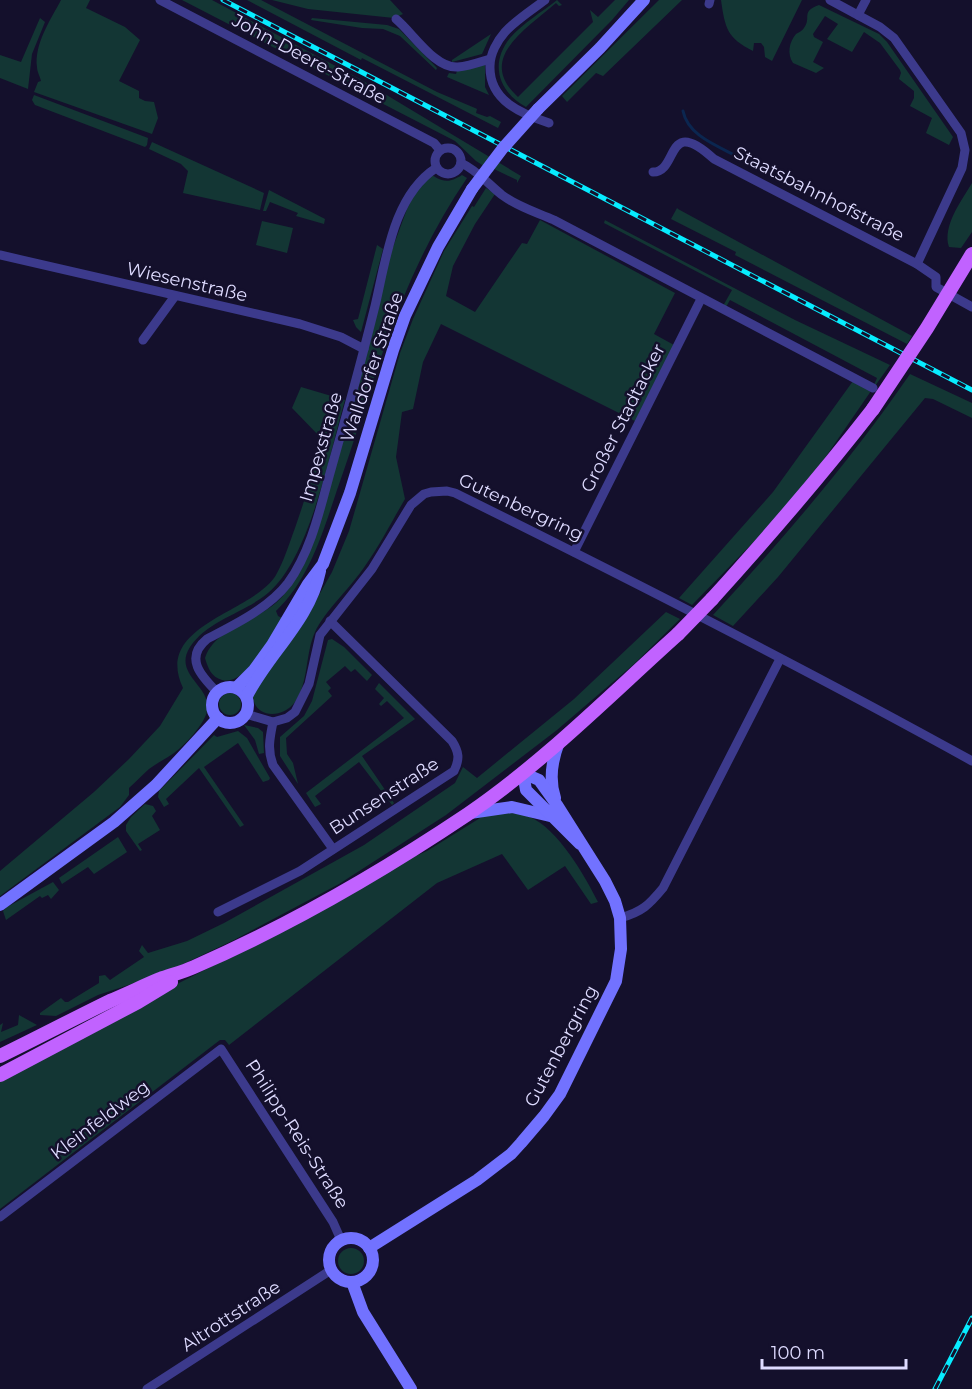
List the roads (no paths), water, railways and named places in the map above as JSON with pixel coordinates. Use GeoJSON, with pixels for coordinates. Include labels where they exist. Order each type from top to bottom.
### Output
{"type":"FeatureCollection","features":[{"type":"Feature","properties":{"kind":"main road"},"geometry":{"type":"LineString","coordinates":[[0,1056],[129,993],[193,968],[348,888],[469,813],[523,773],[606,701],[678,634],[816,482],[873,409],[932,320],[972,254]]}},
{"type":"Feature","properties":{"kind":"main road"},"geometry":{"type":"LineString","coordinates":[[0,1075],[138,1002],[193,968]]}},
{"type":"Feature","properties":{"kind":"street","name":"John-Deere-Straße"},"geometry":{"type":"LineString","coordinates":[[159,0],[434,143],[440,150]]}},
{"type":"Feature","properties":{"kind":"street"},"geometry":{"type":"LineString","coordinates":[[545,0],[505,32],[494,48],[490,59],[490,76],[492,84],[503,100],[528,116],[549,123]]}},
{"type":"Feature","properties":{"kind":"street","name":"Walldorfer Straße"},"geometry":{"type":"LineString","coordinates":[[242,692],[308,584],[321,567],[346,504],[405,316],[438,247],[472,189],[503,148],[644,0]]}},
{"type":"Feature","properties":{"kind":"street"},"geometry":{"type":"LineString","coordinates":[[830,0],[894,38],[961,133],[964,143],[962,168],[918,264]]}},
{"type":"Feature","properties":{"kind":"street"},"geometry":{"type":"LineString","coordinates":[[858,15],[867,0]]}},
{"type":"Feature","properties":{"kind":"street"},"geometry":{"type":"LineString","coordinates":[[396,19],[434,58],[446,66],[458,67],[490,59]]}},
{"type":"Feature","properties":{"kind":"street","name":"Staatsbahnhofstraße"},"geometry":{"type":"LineString","coordinates":[[653,172],[664,168],[676,146],[685,142],[693,143],[714,159],[918,264],[936,277],[936,286],[972,307]]}},
{"type":"Feature","properties":{"kind":"street"},"geometry":{"type":"LineString","coordinates":[[445,148],[454,150],[461,163],[453,173],[447,174],[436,168],[434,162],[436,155],[445,148]]}},
{"type":"Feature","properties":{"kind":"street"},"geometry":{"type":"LineString","coordinates":[[461,163],[490,182],[502,195],[525,209],[554,220],[873,388]]}},
{"type":"Feature","properties":{"kind":"street","name":"Impexstraße"},"geometry":{"type":"LineString","coordinates":[[216,692],[198,670],[195,663],[196,652],[207,639],[272,600],[294,574],[315,526],[355,389],[390,245],[399,219],[419,182],[436,168]]}},
{"type":"Feature","properties":{"kind":"street","name":"Wiesenstraße"},"geometry":{"type":"LineString","coordinates":[[0,255],[311,327],[341,336],[364,349]]}},
{"type":"Feature","properties":{"kind":"street"},"geometry":{"type":"LineString","coordinates":[[143,340],[175,296]]}},
{"type":"Feature","properties":{"kind":"street","name":"Großer Stadtacker"},"geometry":{"type":"LineString","coordinates":[[574,552],[701,299]]}},
{"type":"Feature","properties":{"kind":"street","name":"Gutenbergring"},"geometry":{"type":"LineString","coordinates":[[273,722],[287,718],[301,704],[309,684],[320,635],[372,569],[411,505],[424,494],[438,490],[455,494],[574,552],[899,720],[972,761]]}},
{"type":"Feature","properties":{"kind":"street","name":"Bunsenstraße"},"geometry":{"type":"LineString","coordinates":[[218,912],[300,871],[454,771],[458,758],[457,749],[452,741],[330,621]]}},
{"type":"Feature","properties":{"kind":"street"},"geometry":{"type":"LineString","coordinates":[[620,918],[648,906],[663,888],[780,659]]}},
{"type":"Feature","properties":{"kind":"street"},"geometry":{"type":"LineString","coordinates":[[228,686],[242,692],[249,708],[242,719],[233,723],[218,718],[212,707],[216,692],[228,686]]}},
{"type":"Feature","properties":{"kind":"street"},"geometry":{"type":"LineString","coordinates":[[246,714],[273,722],[269,745],[273,765],[333,849]]}},
{"type":"Feature","properties":{"kind":"street"},"geometry":{"type":"LineString","coordinates":[[0,905],[121,816],[156,785],[218,718]]}},
{"type":"Feature","properties":{"kind":"street"},"geometry":{"type":"LineString","coordinates":[[469,813],[512,807],[554,811],[552,775],[555,753],[560,741]]}},
{"type":"Feature","properties":{"kind":"street","name":"Gutenbergring"},"geometry":{"type":"LineString","coordinates":[[369,1248],[465,1187],[511,1154],[544,1116],[565,1084],[616,981],[621,949],[620,918],[615,901],[605,881],[580,844],[554,811],[538,780],[523,773]]}},
{"type":"Feature","properties":{"kind":"street"},"geometry":{"type":"LineString","coordinates":[[0,1050],[16,1048]]}},
{"type":"Feature","properties":{"kind":"street","name":"Kleinfeldweg"},"geometry":{"type":"LineString","coordinates":[[0,1217],[221,1049]]}},
{"type":"Feature","properties":{"kind":"street","name":"Philipp-Reis-Straße"},"geometry":{"type":"LineString","coordinates":[[221,1049],[333,1222],[341,1240]]}},
{"type":"Feature","properties":{"kind":"street"},"geometry":{"type":"LineString","coordinates":[[347,1238],[359,1240],[369,1248],[372,1255],[370,1270],[359,1280],[352,1282],[340,1279],[331,1270],[330,1253],[341,1240],[347,1238]]}},
{"type":"Feature","properties":{"kind":"street","name":"Altrottstraße"},"geometry":{"type":"LineString","coordinates":[[147,1389],[331,1270]]}},
{"type":"Feature","properties":{"kind":"street"},"geometry":{"type":"LineString","coordinates":[[352,1282],[363,1312],[411,1389]]}},
{"type":"Feature","properties":{"kind":"waterway"},"geometry":{"type":"LineString","coordinates":[[683,111],[691,128],[698,134],[742,159]]}},
{"type":"Feature","properties":{"kind":"railway"},"geometry":{"type":"LineString","coordinates":[[223,0],[972,390]]}},
{"type":"Feature","properties":{"kind":"railway"},"geometry":{"type":"LineString","coordinates":[[935,1389],[972,1318]]}}]}
